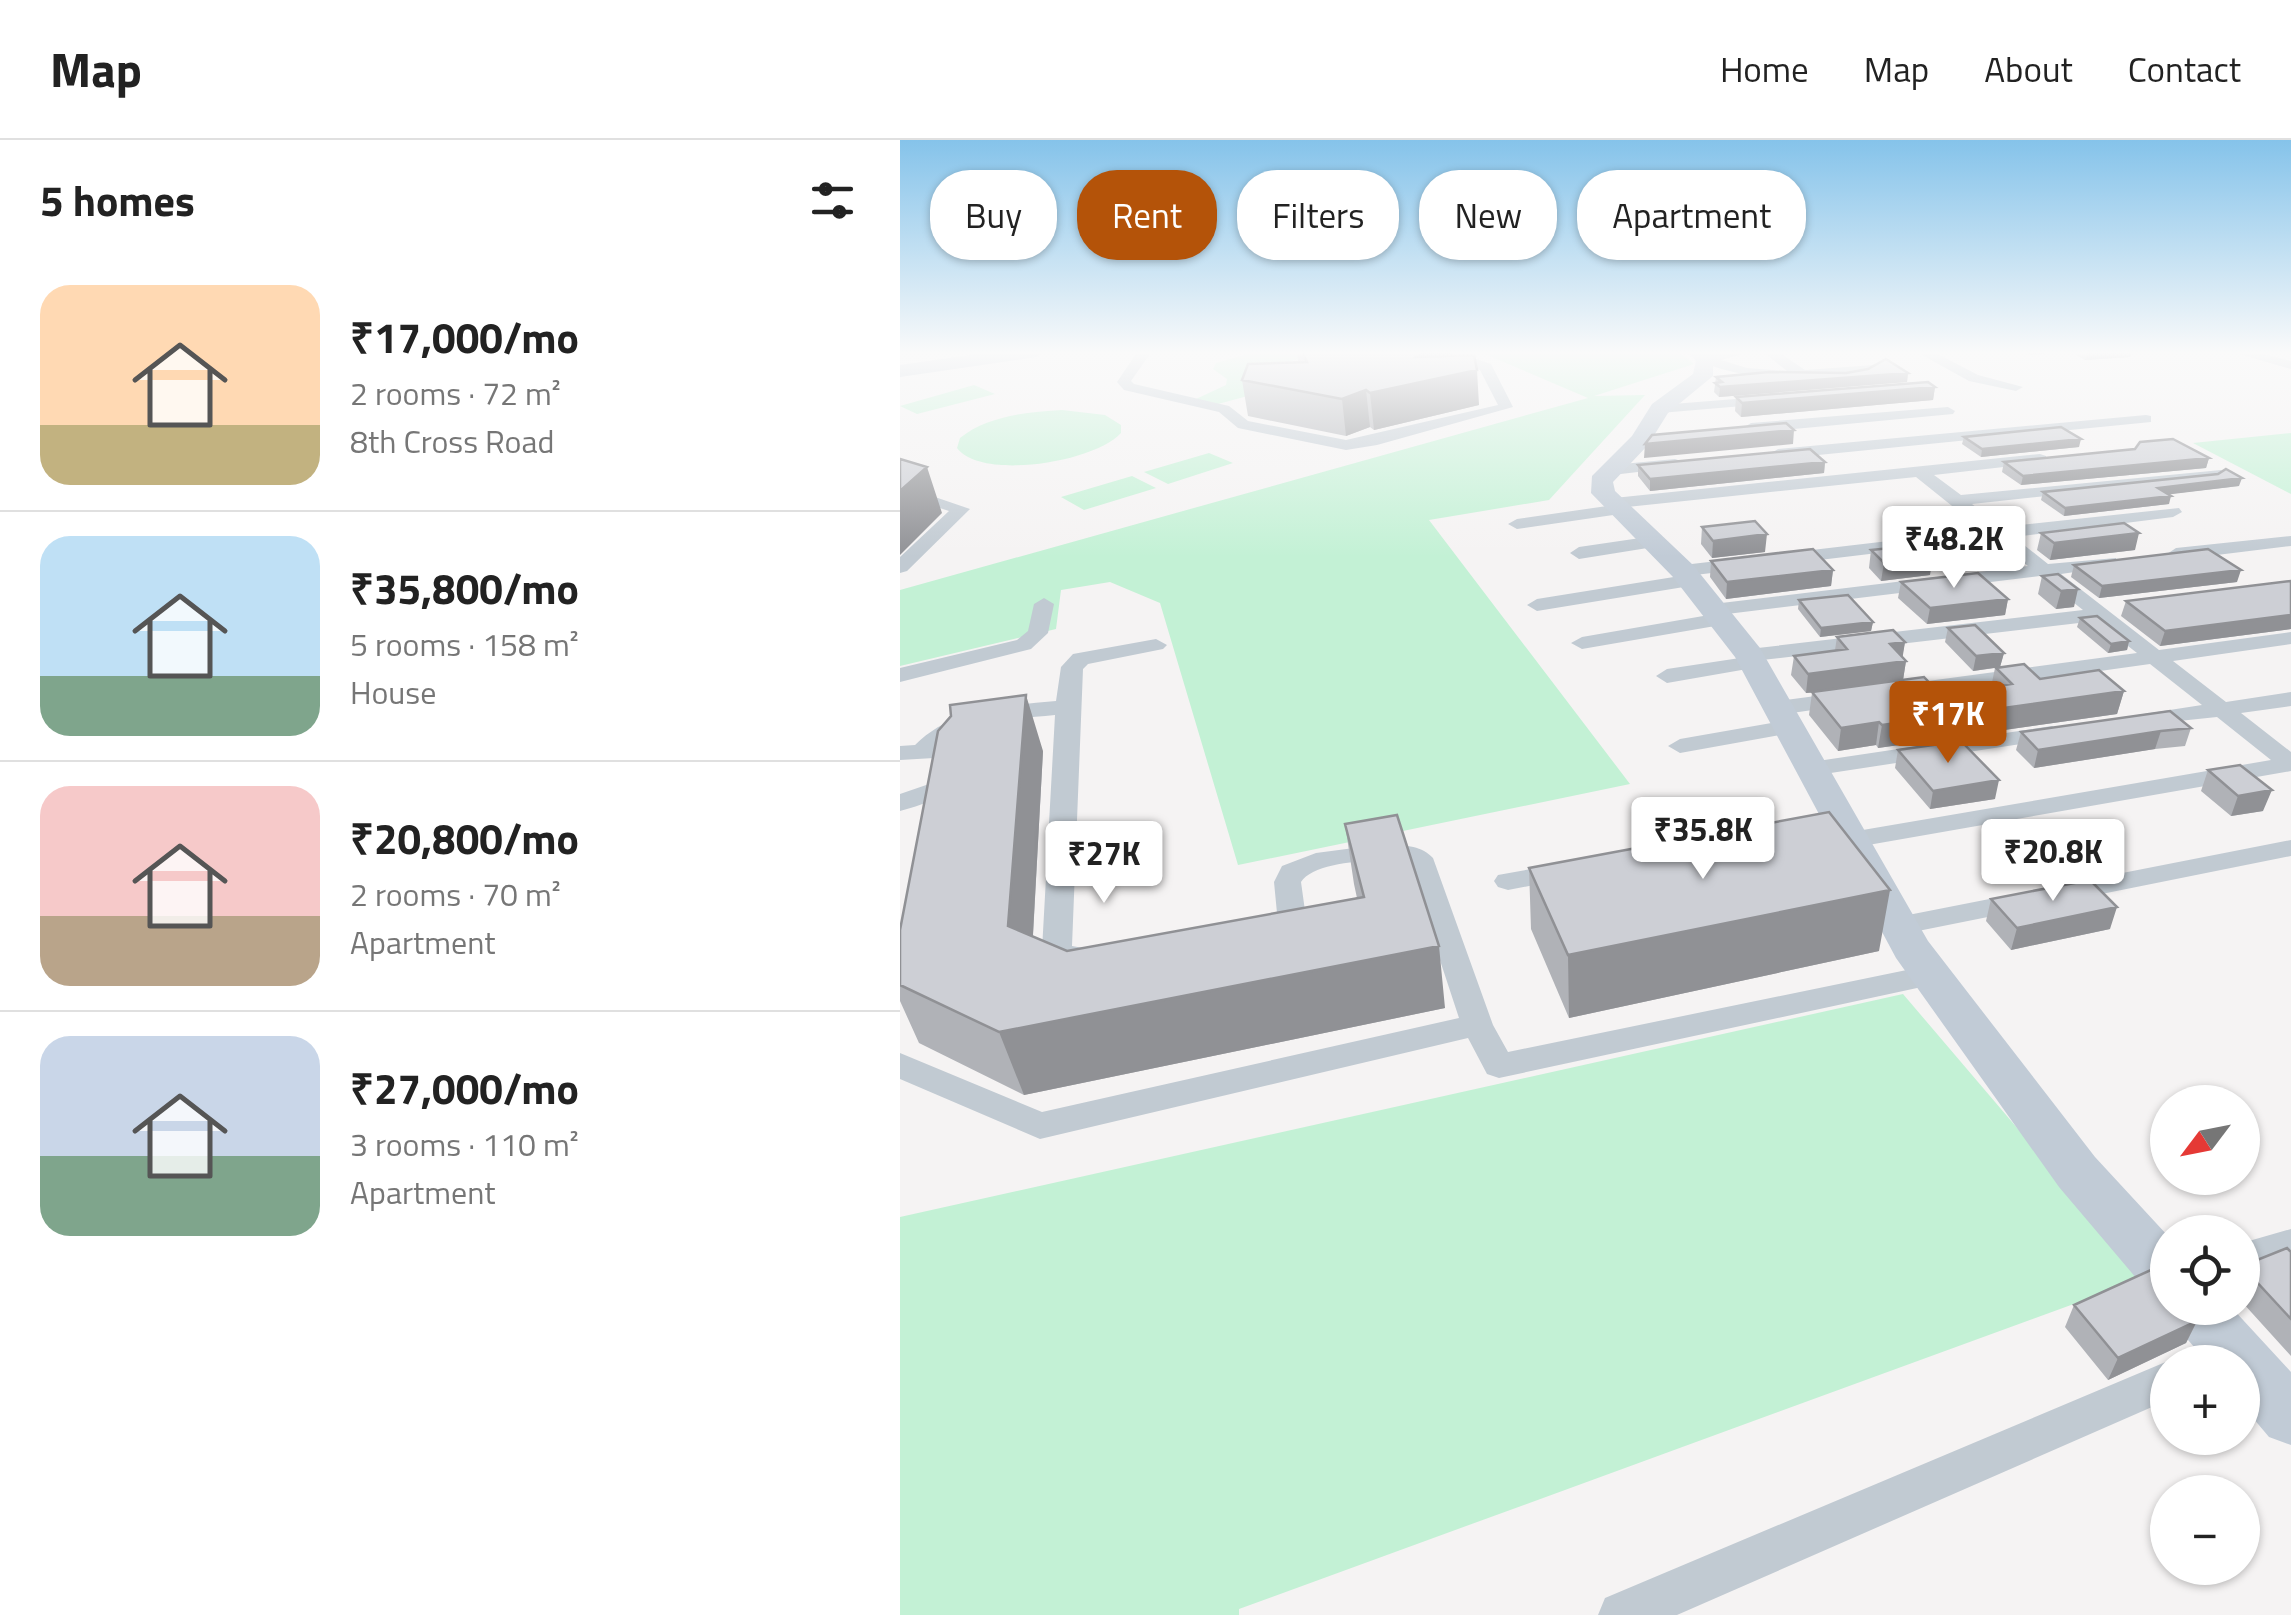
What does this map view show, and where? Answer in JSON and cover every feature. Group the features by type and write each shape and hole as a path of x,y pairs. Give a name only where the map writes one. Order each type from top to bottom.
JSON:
{"street":[{"path":"1237,420 1243,425 1346,445 1459,420"},
{"path":"1616,494 1662,420"},
{"path":"1653,429 1695,420"},
{"path":"1735,430 1849,420"},
{"path":"1765,455 2137,420"},
{"path":"1616,494 2051,458"},
{"path":"1517,524 1616,494 1689,462"},
{"path":"1919,471 2291,764"},
{"path":"1957,501 2214,473"},
{"path":"900,490 961,510 900,567"},
{"path":"1616,494 1654,542 1687,575 1751,658 1812,769 1839,831 1931,975 2077,1172 2150,1255"},
{"path":"1537,605 1687,575 2174,512"},
{"path":"2158,556 2291,541"},
{"path":"1580,553 1654,542"},
{"path":"1582,643 1717,614 2120,561"},
{"path":"900,675 1024,646 1038,634 1044,604"},
{"path":"1667,676 1751,658 2134,604"},
{"path":"1680,746 1783,718 2291,638"},
{"path":"1119,952 1082,959 1067,957 1058,950 1067,707 1072,667 1081,659 1156,646"},
{"path":"2116,724 2291,699"},
{"path":"912,752 954,724 1067,707"},
{"path":"1812,769 2078,730"},
{"path":"912,752 949,756 956,762 956,770 941,788 913,799 920,832"},
{"path":"1839,831 2291,764"},
{"path":"1898,926 2291,848"},
{"path":"1230,931 1292,918 1287,883 1290,874 1302,866 1396,850 1415,853 1420,858 1477,1025 1498,1066 1931,975"},
{"path":"1508,881 1586,868"},
{"path":"900,1065 1040,1126 1477,1025"},
{"path":"2260,1254 2291,1245"},
{"path":"1622,1615 2150,1388"},
{"path":"2260,1390 2291,1416"}],"green space":[{"path":"995,420 1113,420 1121,425 1121,433 1088,452 1039,464 990,464 970,458 957,448 960,438"},
{"path":"1510,420 1622,420 1549,500 1429,520 1630,784 1238,865 1160,603 1110,582 1061,590 1056,629 900,666 900,590"},
{"path":"2291,433 2291,494 2193,443"},
{"path":"1209,453 1233,463 1168,484 1144,472"},
{"path":"1132,476 1156,488 1084,510 1061,497"},
{"path":"1903,994 2145,1278 1239,1609 1239,1615 900,1615 900,1217"}],"building":[{"path":"1786,423 1794,430 1645,444 1652,435"},
{"path":"2061,427 2081,439 1982,449 1964,437"},
{"path":"2173,439 2209,458 2023,476 2004,462 2135,449 2140,442"},
{"path":"1810,449 1825,462 1650,479 1638,465"},
{"path":"900,459 927,467 900,491"},
{"path":"2226,469 2242,478 2158,488 2171,496 2065,508 2043,492 2218,474"},
{"path":"1755,521 1767,534 1713,541 1702,527"},
{"path":"2124,523 2139,533 2054,543 2041,533"},
{"path":"1920,545 1933,557 1884,563 1871,550"},
{"path":"1813,549 1833,570 1727,582 1711,561"},
{"path":"2208,549 2241,570 2102,586 2074,565"},
{"path":"1978,573 2008,599 1930,608 1901,582"},
{"path":"2058,574 2078,589 2061,591 2042,576"},
{"path":"2291,581 2291,615 2165,631 2126,601"},
{"path":"1848,595 1873,622 1821,628 1799,600"},
{"path":"2097,616 2129,641 2111,644 2080,618"},
{"path":"1975,625 2004,653 1976,656 1948,628"},
{"path":"1893,630 1905,642 1890,644 1906,661 1808,674 1794,656 1847,649 1837,637"},
{"path":"2024,664 2040,679 2099,670 2124,691 1841,728 1812,692 1924,677 1941,695 2012,684 1996,668"},
{"path":"1026,695 1008,926 1067,951 1364,897 1345,824 1397,815 1439,946 999,1032 900,985 900,930 938,731 951,716 950,705"},
{"path":"2170,711 2191,728 2038,750 2021,732"},
{"path":"1961,741 1999,780 1933,791 1898,750"},
{"path":"2240,765 2272,790 2238,796 2208,770"},
{"path":"1829,812 1890,890 1568,955 1529,868"},
{"path":"2090,880 2117,907 2017,928 1991,899"},
{"path":"2287,1248 2291,1252 2291,1319 2260,1285 2260,1259"},
{"path":"2150,1270 2150,1325 2188,1325 2118,1358 2074,1305"}]}
